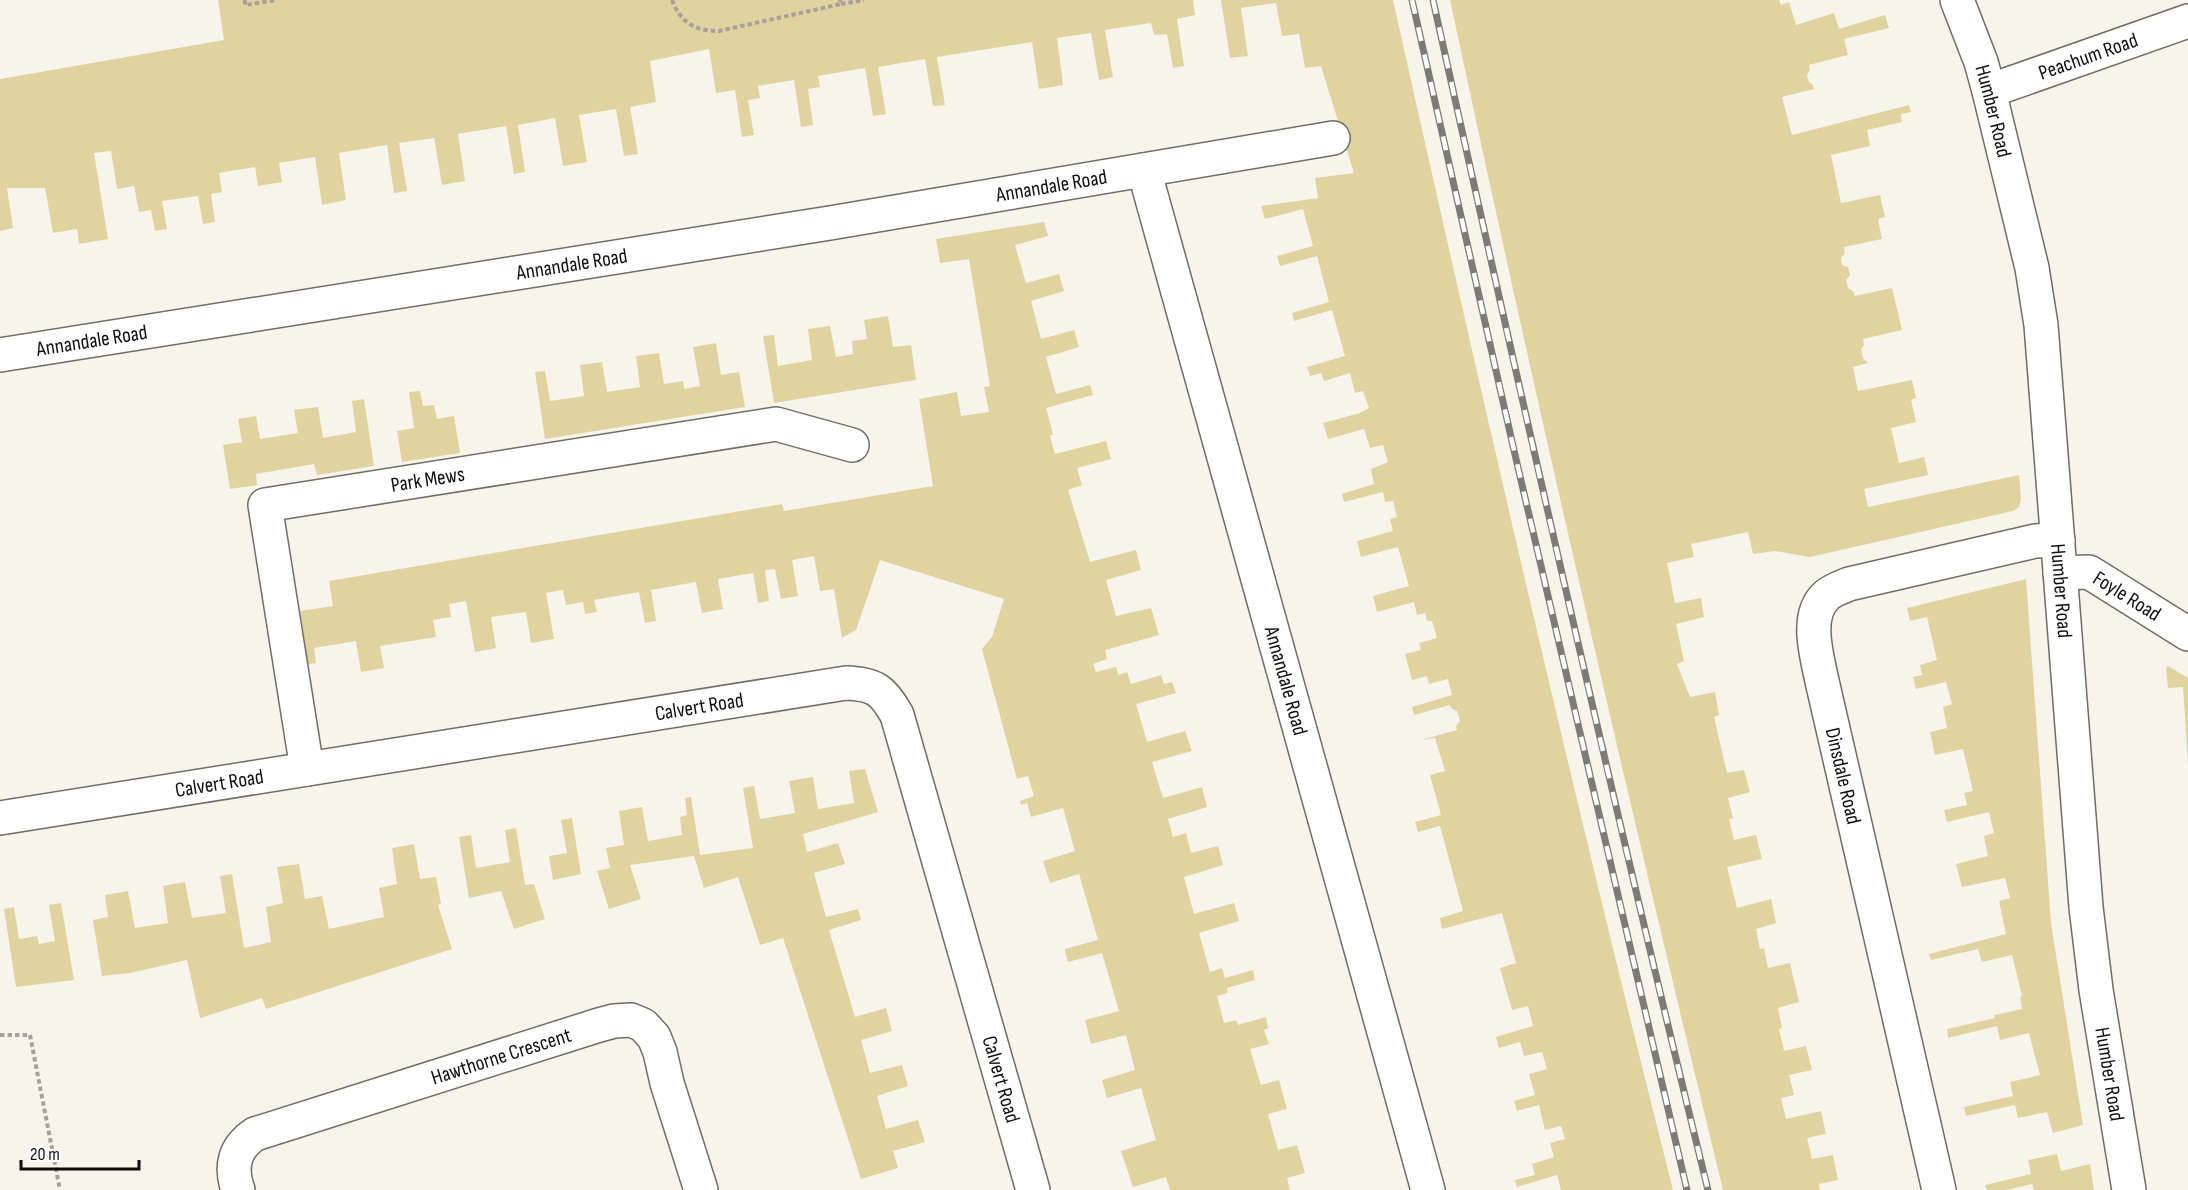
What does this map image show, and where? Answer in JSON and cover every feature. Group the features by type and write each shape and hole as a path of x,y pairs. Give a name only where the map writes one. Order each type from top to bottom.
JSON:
{"street":[{"name":"Humber Road","path":"1957,0 1981,62 1989,91 2032,268 2041,325 2085,907 2096,990 2129,1190"},
{"name":"Peachum Road","path":"1989,91 2188,21"},
{"name":"Annandale Road","path":"0,355 807,226 1333,138"},
{"name":"Annandale Road","path":"1144,170 1428,1190"},
{"name":"Park Mews","path":"307,769 265,505 776,424 852,445"},
{"name":"Dinsdale Road","path":"1939,1190 1821,681 1815,643 1815,614 1827,595 1849,584 2035,541 2058,540"},
{"name":"Foyle Road","path":"2060,573 2089,572 2188,634"},
{"name":"Calvert Road","path":"0,818 846,683 864,683 876,688 887,698 897,715 1033,1190"},
{"name":"Hawthorne Crescent","path":"238,1190 234,1177 235,1158 246,1140 255,1134 599,1025 631,1020 643,1025 654,1037 701,1190"}],"path":[{"path":"245,0 245,5 277,0"},
{"path":"672,0 687,24 710,31 720,31 841,2 864,0"},
{"path":"0,1035 30,1035 60,1190"}],"shaded area":[{"path":"218,0 1193,0 1195,15 1177,19 1184,66 1173,68 1167,34 1154,35 1151,23 1105,30 1113,77 1099,80 1091,33 1057,38 1063,85 1039,89 1032,42 937,57 945,105 933,106 925,59 878,67 886,114 873,116 865,68 818,76 820,87 808,89 813,125 801,127 794,80 758,86 760,98 748,100 754,135 742,137 735,90 716,93 709,49 650,61 656,102 630,107 638,154 624,156 616,109 579,115 587,162 563,166 555,118 518,125 525,172 514,174 506,126 458,134 465,181 442,185 434,138 399,143 407,191 394,193 387,145 339,153 346,200 322,205 315,157 279,163 282,182 258,186 255,167 219,173 222,192 211,194 215,222 203,224 198,196 162,201 167,229 155,231 151,210 139,212 134,186 117,189 111,151 94,153 108,239 79,244 77,229 53,233 45,188 7,188 13,228 0,231 0,79 224,40"},
{"path":"1221,0 1393,0 1529,596 1673,1190 1561,1190 1557,1175 1517,1187 1515,1180 1535,1175 1532,1164 1554,1157 1550,1143 1565,1139 1561,1126 1545,1130 1539,1105 1517,1111 1514,1101 1535,1095 1529,1074 1547,1069 1542,1052 1524,1056 1520,1042 1499,1048 1496,1037 1533,1026 1528,1006 1512,1010 1500,968 1516,963 1502,913 1442,929 1440,918 1463,911 1440,826 1418,832 1415,822 1441,815 1430,775 1445,771 1435,738 1421,740 1457,730 1456,726 1460,721 1457,711 1450,705 1414,715 1412,707 1452,695 1448,679 1429,684 1427,676 1412,680 1405,654 1421,650 1419,643 1437,638 1432,621 1427,621 1425,613 1417,615 1414,602 1377,612 1373,596 1409,586 1398,547 1361,557 1357,541 1393,531 1390,519 1397,517 1393,501 1385,502 1383,492 1344,502 1342,494 1374,484 1371,469 1388,462 1383,445 1370,448 1364,429 1328,439 1323,423 1360,413 1369,408 1363,391 1355,393 1350,373 1324,381 1321,373 1310,376 1307,367 1345,356 1332,310 1294,321 1292,313 1329,302 1317,256 1280,266 1277,256 1313,246 1303,209 1265,219 1261,206 1318,198 1315,178 1354,173 1321,66 1305,68 1299,34 1282,36 1276,3 1241,8 1248,56 1230,58"},
{"path":"1450,0 1779,0 1781,5 1789,2 1796,25 1834,13 1839,29 1885,15 1889,28 1844,39 1848,55 1809,65 1810,70 1807,75 1814,89 1782,97 1792,135 1909,105 1911,112 1901,114 1902,122 1867,130 1870,146 1831,155 1841,203 1880,195 1885,217 1878,219 1882,239 1844,247 1845,253 1841,258 1842,265 1848,267 1850,275 1846,280 1848,288 1855,296 1892,288 1902,330 1863,339 1864,345 1861,349 1863,358 1868,363 1853,367 1858,391 1912,380 1916,398 1911,400 1916,422 1891,428 1899,463 1924,457 1928,475 1864,489 1868,507 2019,475 2021,499 2019,507 2013,511 1810,557 1775,551 1753,554 1748,532 1691,544 1694,557 1667,563 1675,603 1701,598 1704,617 1676,624 1684,661 1677,664 1690,697 1715,692 1719,715 1714,717 1727,773 1744,770 1750,792 1728,798 1733,818 1729,819 1734,840 1756,835 1762,859 1727,867 1737,908 1771,899 1776,923 1756,929 1760,949 1764,948 1768,968 1790,963 1799,1002 1778,1008 1782,1028 1779,1029 1784,1051 1806,1046 1812,1070 1789,1075 1794,1095 1781,1098 1786,1119 1821,1111 1826,1134 1807,1138 1812,1159 1833,1155 1838,1180 1819,1184 1820,1190 1723,1190 1582,596"},
{"path":"1044,222 1048,236 1015,245 1026,283 1059,274 1064,291 1031,301 1041,339 1074,330 1079,347 1046,357 1056,394 1090,385 1093,395 1046,408 1053,434 1050,436 1055,454 1106,441 1111,459 1077,468 1082,485 1068,490 1090,562 1136,550 1141,570 1106,580 1116,616 1151,608 1159,635 1105,650 1107,659 1093,664 1096,672 1116,667 1118,675 1127,672 1131,684 1161,675 1164,684 1172,682 1176,693 1136,704 1147,742 1185,731 1192,751 1152,762 1163,798 1202,787 1207,807 1168,819 1173,837 1186,833 1191,853 1218,846 1223,865 1184,877 1194,914 1234,903 1239,921 1199,933 1210,972 1222,968 1225,978 1253,970 1255,980 1227,988 1228,993 1217,996 1224,1023 1236,1020 1238,1025 1266,1017 1268,1028 1264,1030 1269,1044 1250,1049 1261,1085 1279,1080 1287,1109 1268,1114 1278,1150 1297,1145 1305,1173 1287,1178 1290,1190 1170,1190 1166,1177 1133,1187 1121,1151 1156,1140 1141,1088 1107,1098 1102,1080 1135,1070 1126,1035 1091,1044 1085,1020 1119,1011 1102,953 1068,962 1065,949 1098,940 1079,874 1050,883 1043,861 1075,851 1063,808 1031,817 1027,803 1021,805 1020,801 1034,796 1028,776 1017,779 982,649 992,637 1004,599 880,560 856,630 842,638 834,589 820,591 814,556 792,560 798,596 781,599 775,569 765,570 769,601 758,603 753,573 718,579 723,609 702,613 696,582 651,590 656,621 645,623 639,592 594,600 597,612 585,614 583,602 566,605 563,590 546,593 554,639 531,643 526,612 491,617 496,648 475,652 466,601 449,604 451,617 433,620 436,637 380,646 384,668 361,672 356,641 314,648 316,663 308,664 300,611 333,606 329,581 782,504 784,511 933,486 919,399 957,392 961,416 989,412 984,387 990,386 969,259 940,263 936,239"},
{"path":"888,316 893,347 911,345 916,380 774,403 763,336 774,335 778,366 812,360 808,329 830,326 836,357 853,354 852,341 867,339 864,320"},
{"path":"716,343 721,375 739,372 745,407 545,439 535,372 545,371 550,401 584,396 580,365 602,362 607,392 640,387 636,356 659,353 664,384 683,381 684,389 700,386 693,347"},
{"path":"420,391 423,406 434,405 437,419 454,416 460,453 402,462 397,431 414,428 409,392"},
{"path":"364,399 374,466 317,475 314,464 256,474 257,485 230,489 223,445 242,442 238,419 256,416 260,439 298,433 294,410 318,407 323,438 356,432 352,401"},
{"path":"2026,579 2051,923 2083,1125 2053,1133 2047,1112 2018,1118 2015,1105 1966,1116 1964,1107 2013,1096 2010,1082 2040,1075 2029,1033 2000,1040 1997,1026 1948,1038 1947,1029 2022,1009 2020,997 2022,996 2012,955 1982,962 1978,949 1931,960 1929,954 2006,934 1999,901 2010,898 2005,878 1962,887 1956,864 1988,856 1984,836 1994,833 1989,812 1947,822 1944,810 1967,805 1964,793 1973,791 1963,749 1935,755 1930,732 1947,728 1943,707 1952,704 1946,682 1916,689 1913,677 1922,675 1920,665 1937,660 1927,617 1910,621 1907,608"},
{"path":"2168,666 2188,678 2188,765 2183,687 2168,688 2166,668"},
{"path":"865,769 878,812 803,834 807,852 838,843 845,864 814,873 826,917 858,909 861,920 829,930 855,1017 886,1008 892,1031 861,1040 870,1073 902,1065 908,1086 877,1096 886,1129 918,1120 925,1142 893,1151 898,1168 861,1179 783,938 760,945 738,877 704,888 694,856 630,865 641,899 609,909 597,871 610,868 606,848 624,845 619,811 642,807 648,841 682,835 680,817 687,815 685,798 691,797 700,855 753,848 743,788 754,786 760,819 795,813 789,781 813,777 818,809 854,803 849,771"},
{"path":"572,818 581,874 553,880 549,856 567,853 561,820"},
{"path":"516,828 525,885 534,884 545,919 514,929 501,891 469,898 459,837 471,835 476,868 510,862 505,830"},
{"path":"414,844 420,879 436,877 441,904 438,905 452,949 266,1009 262,998 200,1018 187,960 130,973 102,976 93,920 108,917 105,895 128,891 135,928 168,923 163,886 185,882 192,918 226,913 220,876 232,874 244,948 271,942 266,907 283,903 277,867 299,864 305,899 322,896 329,929 384,917 379,888 397,884 392,848"},
{"path":"61,903 74,980 16,987 4,909 14,907 19,939 37,936 39,944 55,941 49,905"},
{"path":"2057,1154 2061,1171 2090,1164 2094,1190 2034,1190 2032,1184 2006,1190 1987,1190 1985,1185 2031,1174 2028,1160"}],"railway":[{"path":"1412,0 1516,459 1687,1190"},
{"path":"1433,0 1567,596 1708,1190"}]}
